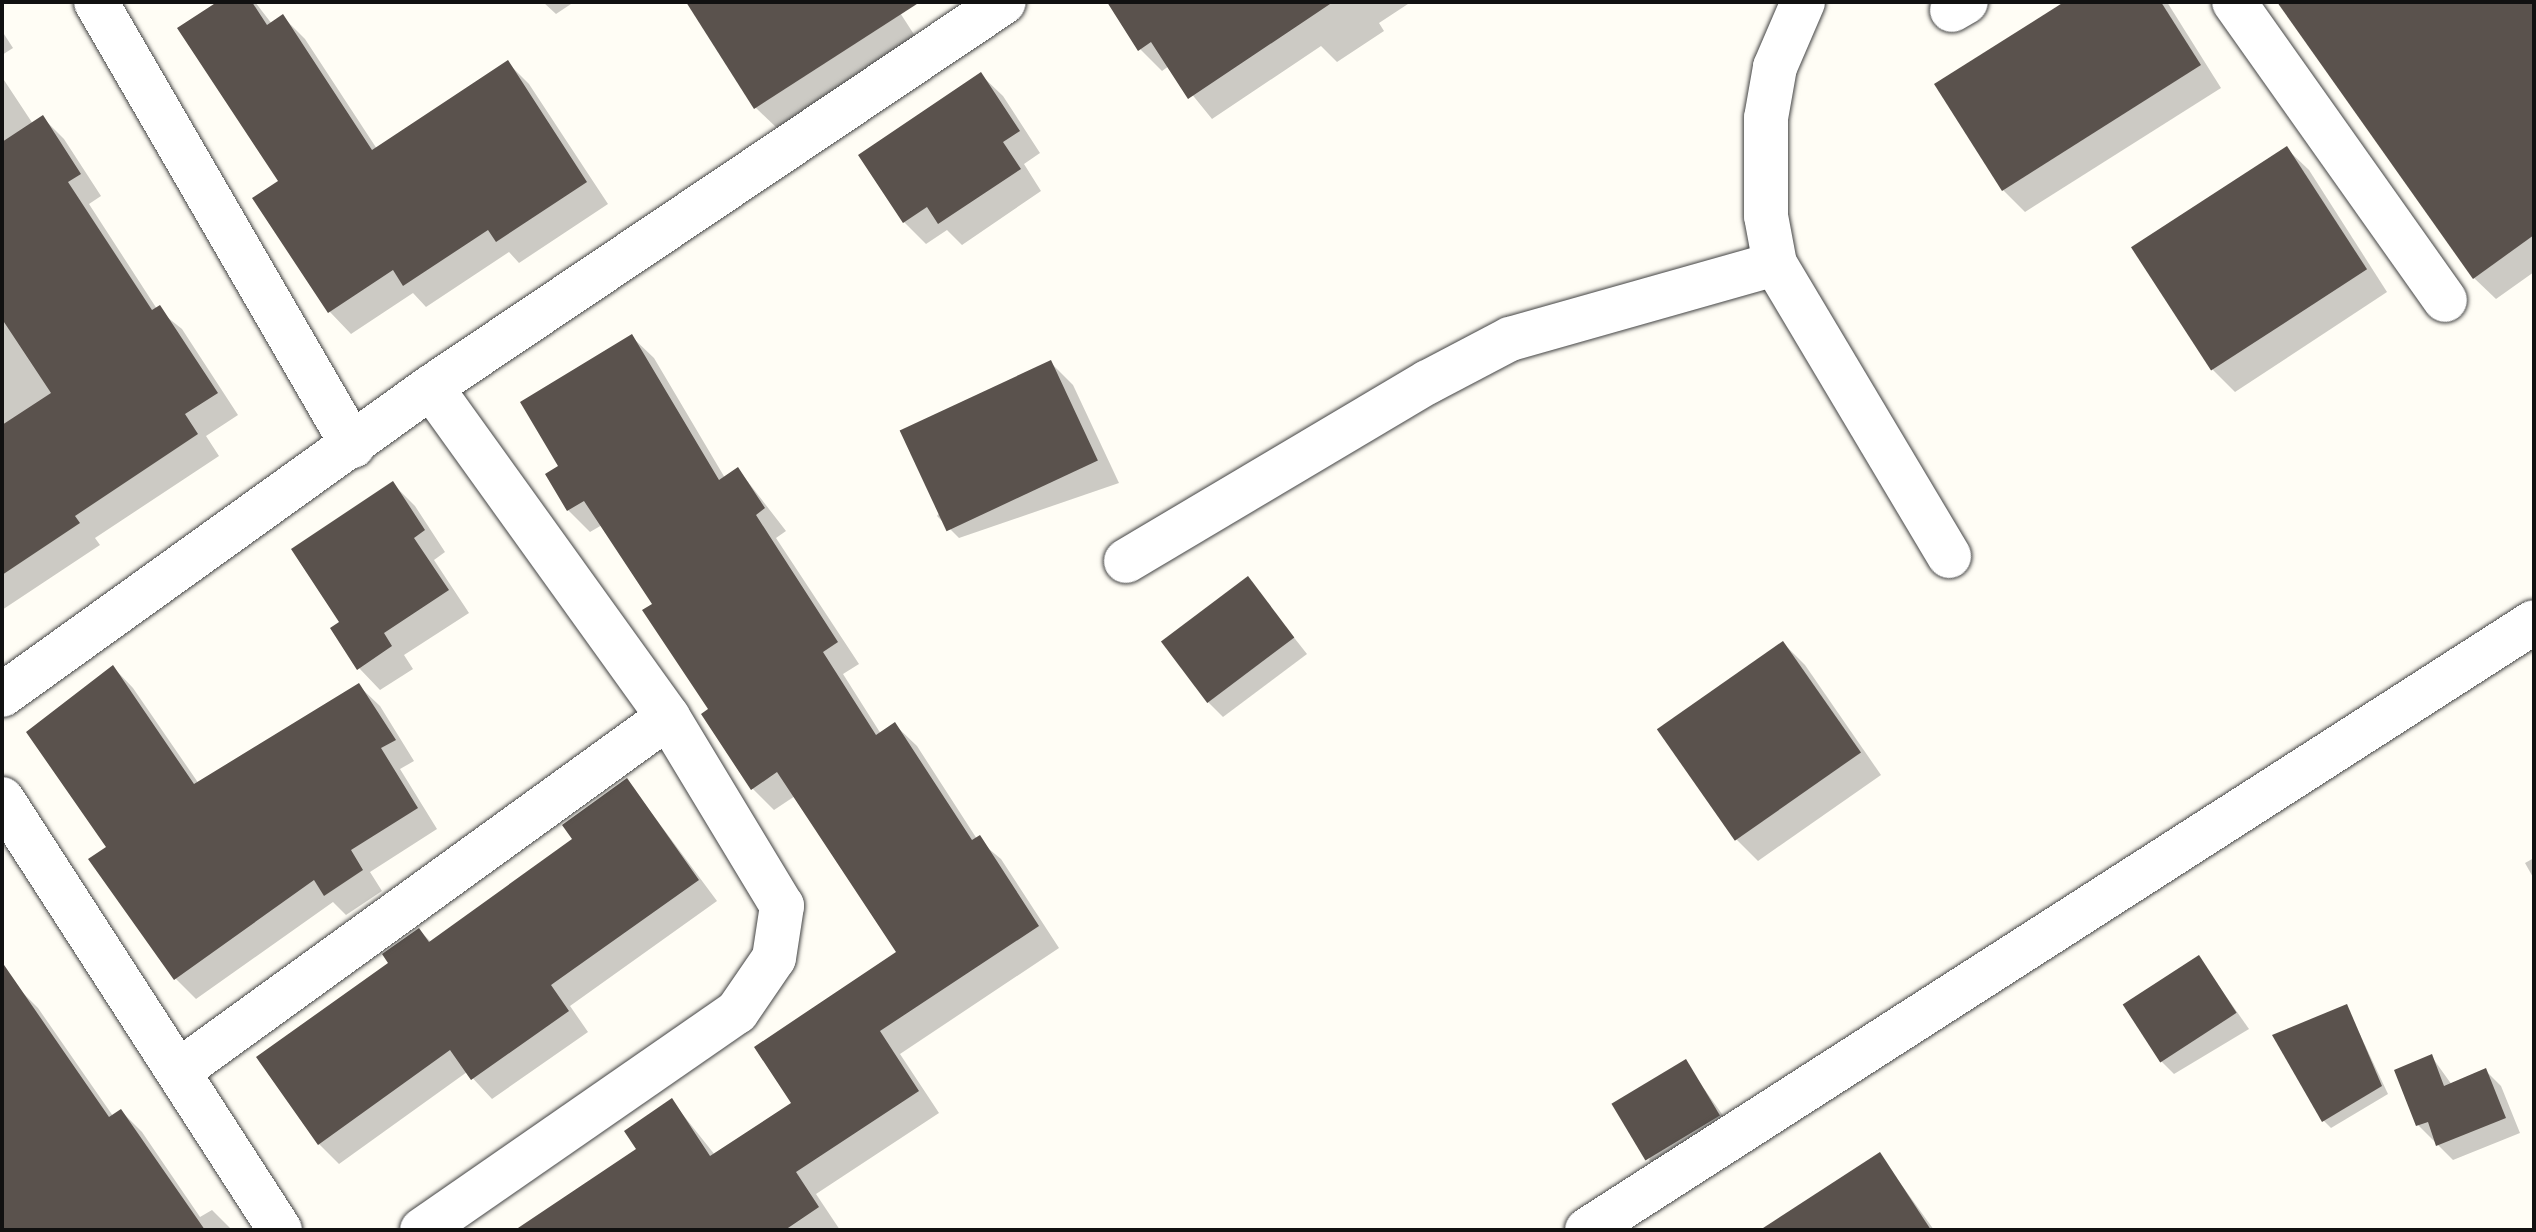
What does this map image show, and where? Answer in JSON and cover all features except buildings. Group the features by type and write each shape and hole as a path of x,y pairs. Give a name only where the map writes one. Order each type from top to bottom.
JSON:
{"street":[{"path":"96,2 353,446"},
{"path":"2,695 353,446 431,387 690,218 762,163 1004,2"},
{"path":"1803,2 1775,67 1766,118 1766,204 1775,264 1949,556"},
{"path":"2234,2 2445,300"},
{"path":"1126,561 1428,382 1510,339 1775,264"},
{"path":"422,1230 737,1012 774,958 782,906 668,717 431,387"},
{"path":"1587,1230 2534,622"},
{"path":"180,1070 668,717"},
{"path":"2,799 180,1070 280,1230"}]}
